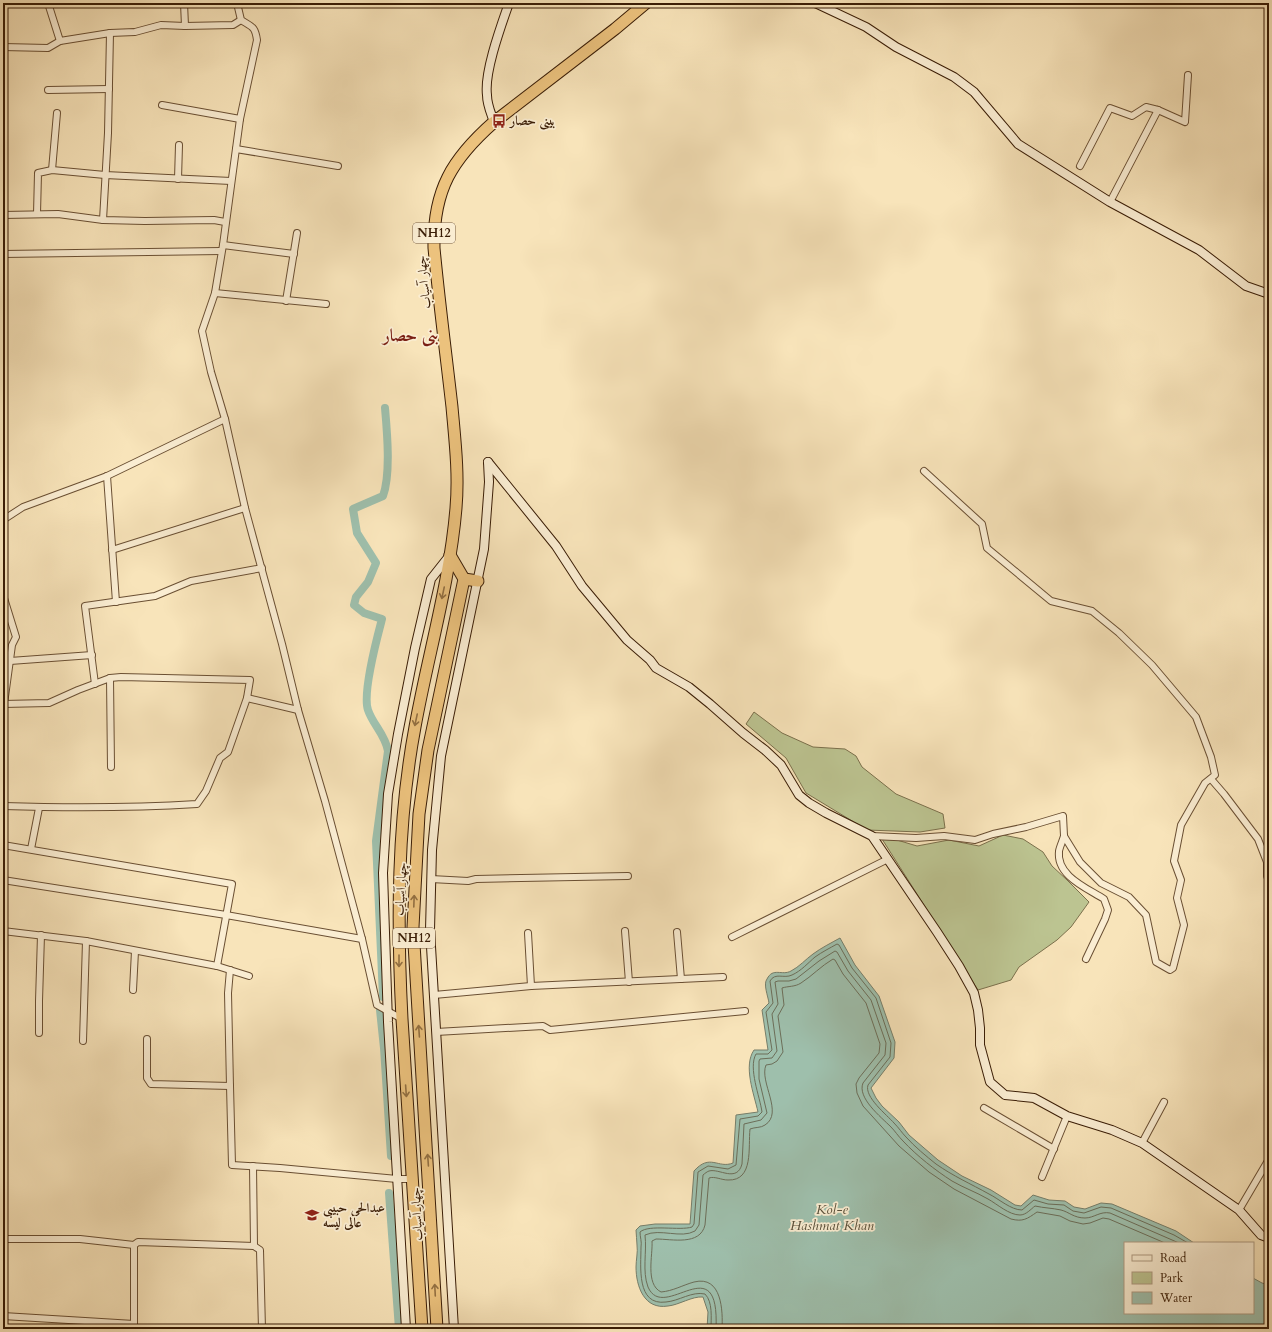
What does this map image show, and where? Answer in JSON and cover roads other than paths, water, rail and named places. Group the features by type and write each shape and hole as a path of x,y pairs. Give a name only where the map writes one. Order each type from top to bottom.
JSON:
{"highway":[{"name":"چهار آسیاب","path":"422,1329 399,969 399,879 403,817 415,729 450,555 457,507 457,459 436,274 434,227 437,206 450,171 477,137 646,3"},
{"path":"450,555 464,579 478,581"},
{"name":"چهار آسیاب","path":"437,1329 413,927 419,814 428,750 464,579"}],"street":[{"path":"48,3 60,41"},
{"path":"184,3 185,26"},
{"path":"237,3 241,20"},
{"path":"494,122 486,94 488,73 509,3"},
{"path":"815,3 866,27 896,47 954,77 974,92 1018,144 1110,202 1199,250 1246,286 1269,294"},
{"path":"3,47 48,48 60,41 110,33 135,32 161,25 233,25 241,20"},
{"path":"241,20 252,25 256,31 257,40 240,119 215,293 202,331 225,419 245,508 282,644 298,710 325,801 362,939 377,1005 402,1019"},
{"path":"103,220 108,133 110,33"},
{"path":"1080,166 1110,108 1132,116 1146,107 1158,110 1185,122 1188,75"},
{"path":"48,90 109,90"},
{"path":"162,105 240,119"},
{"path":"1110,202 1158,110"},
{"path":"52,170 57,113"},
{"path":"178,179 179,145"},
{"path":"236,149 338,166"},
{"path":"37,214 38,172 52,170 105,175 231,182"},
{"path":"3,215 58,214 103,220 214,220 225,222"},
{"path":"286,301 297,232"},
{"path":"3,254 222,248 294,254"},
{"path":"215,293 326,304"},
{"path":"3,520 23,507 107,476 225,419"},
{"path":"454,1329 430,930 432,850 441,756 478,581 484,542 489,482 488,462 556,546 582,586 627,640 650,660 656,668 694,691 765,750 781,765 799,795 809,803 872,836 916,838 944,836 975,840 993,834 1026,828 1063,816 1064,836 1059,850 1059,862 1064,871 1083,886 1104,899 1108,910 1086,960"},
{"path":"924,471 982,524 987,548 1051,601 1092,611 1152,665 1196,717 1212,757 1215,775 1205,783 1181,825 1174,861 1181,880 1177,898 1184,924 1173,968 1170,970 1156,962 1146,915 1129,897 1101,883 1080,862 1064,836"},
{"path":"107,476 116,602"},
{"path":"112,550 245,508"},
{"path":"406,1329 388,1011 383,873 388,794 413,656 431,579 450,555"},
{"path":"95,684 85,606 154,596 191,580 262,568"},
{"path":"3,595 16,637 12,645 3,704 49,703 110,678 250,680 247,698 228,752 220,758 206,792 196,804 150,807 39,808 3,806"},
{"path":"10,661 92,655"},
{"path":"110,678 111,767"},
{"path":"247,698 298,710"},
{"path":"1211,779 1258,839 1267,862 1267,876 1269,881"},
{"path":"31,850 39,808"},
{"path":"872,836 959,966 974,993 979,1016 980,1045 990,1082 1005,1095 1034,1098 1067,1116 1112,1130 1142,1143 1239,1210 1261,1235 1269,1238"},
{"path":"3,845 232,884 217,966"},
{"path":"732,937 888,859"},
{"path":"431,879 468,881 476,878 628,876"},
{"path":"3,880 226,915 362,939"},
{"path":"625,931 629,982"},
{"path":"3,932 86,941 217,966 249,976"},
{"path":"677,932 681,979"},
{"path":"528,933 531,986"},
{"path":"39,1033 41,935"},
{"path":"83,1041 86,941"},
{"path":"132,990 135,951"},
{"path":"230,970 228,993 232,1165 412,1179"},
{"path":"434,995 531,986 723,977"},
{"path":"436,1032 543,1026 550,1030 745,1011"},
{"path":"148,1039 147,1078 151,1084 230,1086"},
{"path":"1142,1143 1164,1102"},
{"path":"984,1108 1054,1149"},
{"path":"1042,1177 1067,1116"},
{"path":"1239,1210 1269,1159"},
{"path":"253,1166 254,1246"},
{"path":"3,1239 80,1239 134,1245 138,1242 254,1246 260,1250 262,1329"},
{"path":"3,1316 134,1326 134,1245"}],"water":[{"name":"Kol-e Hashmat Khan","path":"840,938 855,965 879,996 895,1042 894,1058 871,1088 882,1106 899,1122 909,1135 938,1160 962,1176 991,1190 1015,1205 1021,1206 1033,1195 1049,1200 1065,1201 1074,1207 1085,1209 1101,1203 1112,1204 1176,1231 1192,1242 1124,1242 1124,1314 1254,1314 1254,1279 1269,1285 1269,1329 707,1329 708,1312 703,1297 694,1298 668,1306 653,1304 647,1300 640,1289 636,1274 636,1230 640,1226 655,1224 690,1224 694,1171 705,1163 709,1162 723,1164 733,1163 736,1115 758,1112 750,1080 749,1064 754,1050 768,1050 762,1010 769,1003 766,981 772,973 784,973 791,971"}],"waterway":[{"path":"383,997 376,841 388,751 384,740 370,715 367,702 368,679 382,619 364,613 354,605 356,597 368,582 376,563 357,533 353,509 383,496 388,465 385,408"},
{"path":"380,1010 391,1156"},
{"path":"389,1193 399,1329"}],"place":[{"name":"بینی حصار","path":"499,121"},
{"name":"عبدالحی حبیبی عالی لیسه","path":"312,1215"}],"district":[{"name":"بنی حصار","path":"411,335"}]}
